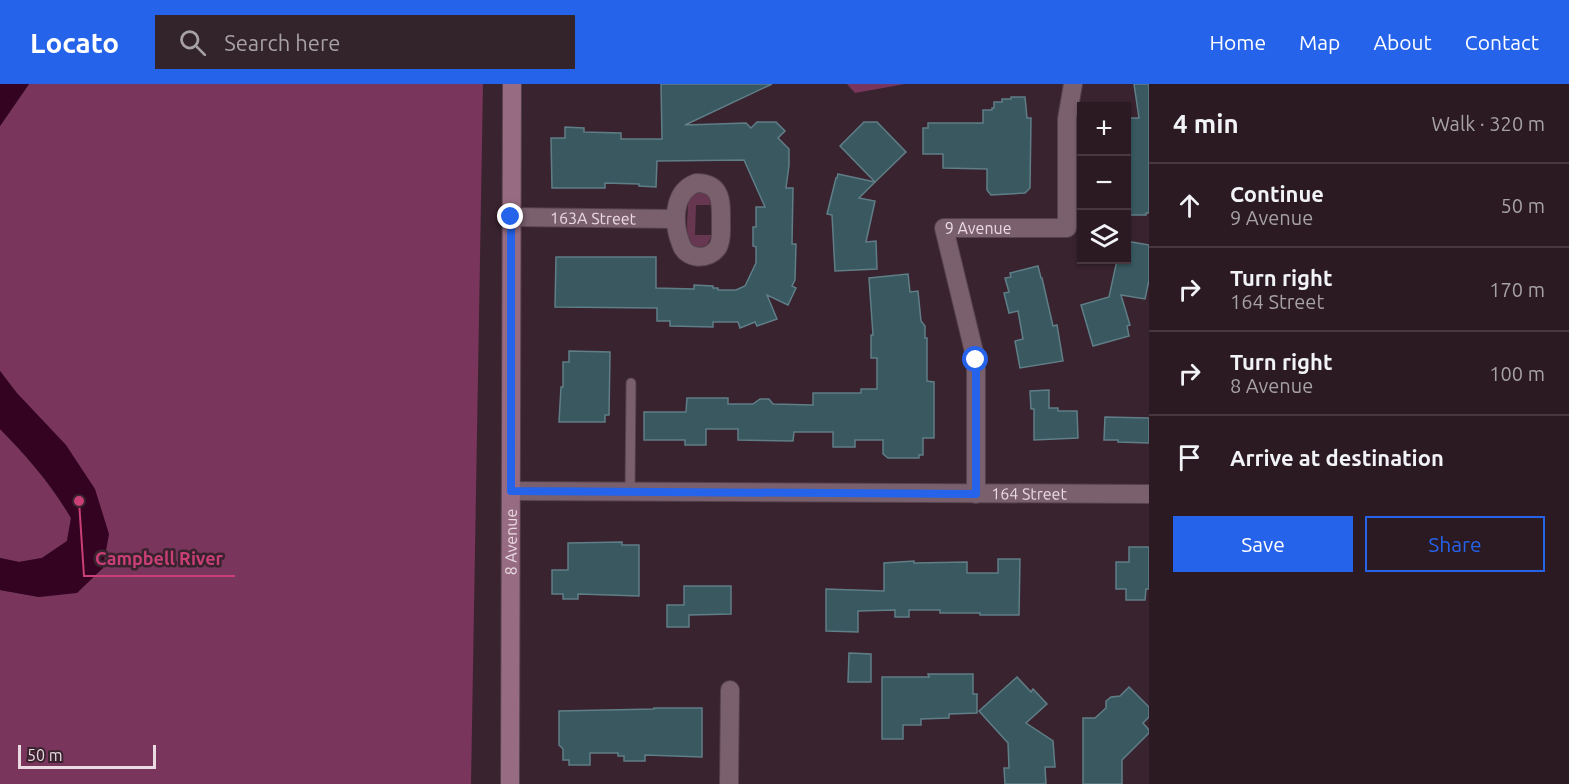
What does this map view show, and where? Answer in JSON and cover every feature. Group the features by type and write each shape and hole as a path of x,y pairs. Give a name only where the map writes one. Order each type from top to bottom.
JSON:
{"main road":[{"name":"8 Avenue","path":"510,784 512,84"}],"street":[{"name":"9 Avenue","path":"976,494 976,360 944,228 1066,228 1067,119 1073,84"},
{"name":"163A Street","path":"511,217 675,219"},
{"name":"164 Street","path":"511,491 1149,494"},
{"path":"729,784 730,690"}],"lane":[{"path":"630,491 631,383"}],"shaded area":[{"path":"0,84 29,84 0,126"},
{"path":"29,84 483,84 471,784 0,784 0,590 39,597 103,568 16,392 0,371 0,126"},
{"path":"847,84 905,84 855,93"},
{"path":"702,192 709,196 712,205 696,205 695,235 712,235 707,245 699,247 693,245 688,234 688,204 694,194"},
{"path":"0,371 16,392 66,445 95,489 109,534 103,568 77,593 39,597 0,590 0,558 19,562 42,558 67,541 71,518 38,471 0,429"},
{"path":"0,429 38,471 71,518 67,541 42,558 19,562 0,558"}],"building":[{"path":"661,84 772,84 685,125 746,123 751,128 757,122 776,122 785,131 778,138 789,149 786,188 793,188 792,244 796,244 795,280 792,286 796,288 788,305 767,295 777,319 757,326 755,322 740,328 738,322 713,322 713,327 670,326 670,321 657,321 657,308 555,307 556,257 656,257 656,288 694,289 694,285 713,286 718,290 736,290 745,286 756,263 753,227 756,227 756,207 765,207 744,160 657,161 656,187 605,183 605,188 552,188 551,138 565,138 565,127 584,128 584,132 621,133 621,139 662,139"},
{"path":"1134,84 1149,84 1149,213 1131,215 1131,118 1139,118"},
{"path":"1011,97 1025,97 1027,118 1031,118 1030,188 1025,193 991,195 987,190 987,169 943,168 943,154 923,154 923,128 928,128 928,123 983,123 983,110 992,110 994,102 1002,102 1002,99 1011,99"},
{"path":"864,122 877,122 906,152 875,182 840,146"},
{"path":"838,174 875,182 859,198 875,201 866,242 876,241 877,269 835,271 832,215 827,214"},
{"path":"1131,242 1149,245 1149,280 1145,299 1121,295 1130,325 1127,326 1129,336 1093,346 1081,305 1109,297 1116,264 1131,264"},
{"path":"1038,266 1053,326 1057,325 1063,361 1020,368 1015,341 1023,339 1018,311 1009,313 1004,293 1009,292 1005,278 1011,277 1010,273"},
{"path":"908,274 910,292 918,291 921,321 925,326 927,381 934,382 934,438 923,438 923,455 919,455 919,458 888,458 883,454 883,440 855,440 855,447 833,447 833,432 794,432 793,441 738,440 738,429 706,429 706,445 685,445 685,440 644,440 644,412 686,412 687,398 728,398 728,404 753,404 760,399 769,399 773,404 813,405 813,393 861,393 861,389 877,389 877,358 871,358 871,335 873,335 869,278"},
{"path":"569,351 610,352 609,415 605,415 605,422 559,422 563,362 569,362"},
{"path":"1049,390 1049,408 1058,408 1058,411 1077,411 1078,438 1034,440 1034,409 1031,409 1030,391"},
{"path":"1105,417 1149,418 1149,443 1104,440"},
{"path":"622,542 622,545 639,545 639,596 578,594 578,599 563,599 563,594 552,594 552,570 568,570 568,543"},
{"path":"1129,547 1149,547 1149,589 1146,589 1145,600 1126,600 1126,589 1116,589 1116,562 1129,562"},
{"path":"998,559 1020,559 1019,615 909,610 909,617 895,617 895,610 858,611 858,632 826,631 826,589 884,591 884,563 967,562 967,573 998,573"},
{"path":"684,586 731,586 731,614 689,615 689,627 667,627 667,605 684,605"},
{"path":"849,653 871,654 871,682 848,682"},
{"path":"928,674 973,674 973,694 977,694 977,713 949,714 949,718 921,719 921,725 903,725 903,739 882,739 882,677 929,677"},
{"path":"1017,677 1047,704 1026,723 1053,741 1055,767 1045,767 1046,784 1005,784 1004,768 1009,768 1008,743 979,711"},
{"path":"1129,687 1149,707 1149,717 1143,723 1149,733 1122,760 1122,784 1083,784 1083,718 1095,718 1106,708 1106,701 1111,697 1120,696"},
{"path":"702,708 702,757 645,755 645,761 624,761 624,756 618,756 618,753 590,753 590,765 569,765 569,760 563,760 563,749 559,745 559,711"}],"place":[{"name":"Campbell River","path":"79,501"}],"route":[{"path":"511,217 511,491 976,494 976,360"}]}
